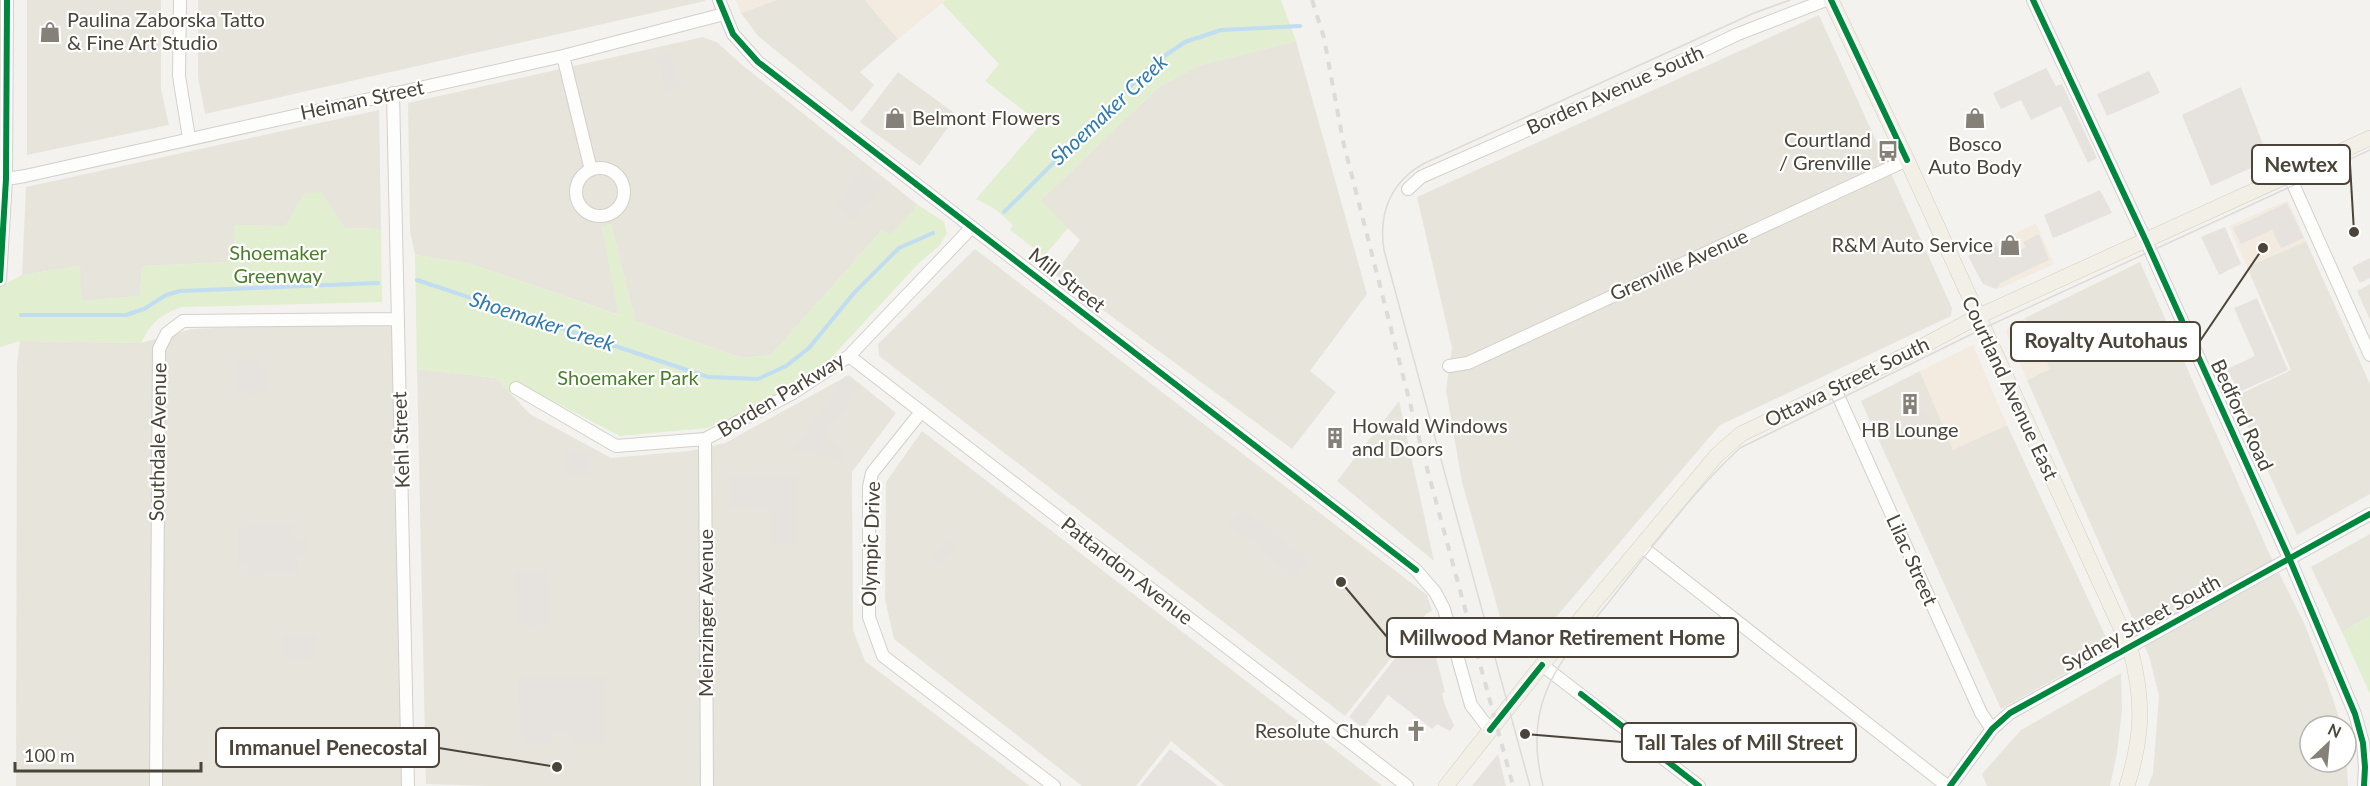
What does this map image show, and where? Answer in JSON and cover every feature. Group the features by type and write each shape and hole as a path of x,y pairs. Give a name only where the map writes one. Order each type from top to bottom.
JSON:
{"main road":[{"name":"Courtland Avenue East","path":"1831,0 1907,160 2130,648 2141,695 2142,720 2139,747 2127,786"},
{"name":"Ottawa Street South","path":"1446,786 1641,546 1730,442 1741,434 1906,355 1977,317 2370,138"}],"street":[{"path":"0,280 7,0"},
{"path":"180,0 179,76 189,138"},
{"name":"Mill Street","path":"719,0 733,34 758,62 1416,570 1435,591 1444,609 1471,705 1490,730"},
{"name":"Borden Avenue South","path":"1408,189 1421,177 1738,34 1826,0"},
{"name":"Bedford Road","path":"2033,0 2146,241 2290,560 2355,714 2363,744 2364,786"},
{"name":"Heiman Street","path":"3,179 563,56 723,14"},
{"path":"563,56 591,170"},
{"name":"Kehl Street","path":"393,93 396,319 403,512 408,786"},
{"name":"Grenville Avenue","path":"1449,366 1468,363 1907,160"},
{"path":"2289,175 2370,355"},
{"name":"Borden Parkway","path":"516,388 616,446 705,439 793,393 849,356 972,227"},
{"name":"Southdale Avenue","path":"156,786 159,349 167,333 183,321 396,319"},
{"name":"Pattandon Avenue","path":"849,356 1407,786"},
{"name":"Lilac Street","path":"1835,389 1982,712 1992,729"},
{"name":"Olympic Drive","path":"921,412 872,473 869,487 869,618 883,656 1054,786"},
{"name":"Meinzinger Avenue","path":"705,439 707,786"},
{"name":"Sydney Street South","path":"1949,786 1992,729 2010,713 2370,514"},
{"path":"1641,546 1949,786"},
{"path":"1542,665 1699,786"}],"shaded area":[{"path":"27,0 161,0 161,89 169,125 27,155"},
{"path":"198,0 705,1 205,114 198,77"},
{"path":"736,0 777,0 741,13"},
{"path":"777,0 865,0 898,39 860,72 874,85 852,112 758,36 741,13"},
{"path":"865,0 946,0 898,39"},
{"path":"1819,15 1952,308 1951,316 1720,425 1538,638 1502,624 1462,482 1446,390 1452,348 1417,197"},
{"path":"703,37 718,43 741,64 918,205 890,236 882,230 771,355 742,358 635,321 611,224 602,227 619,315 471,264 415,255 410,231 408,103"},
{"path":"1296,41 1367,294 1310,371 1336,392 1292,449 1054,274 1080,240 1040,201 1160,86 1200,65"},
{"path":"670,52 681,88 666,93 656,56"},
{"path":"2046,68 2056,86 2062,84 2097,158 2088,163 2061,106 2031,120 2021,100 2001,109 1993,93"},
{"path":"2149,71 2160,93 2107,116 2097,94"},
{"path":"898,72 957,115 920,166 860,122"},
{"path":"2241,87 2269,160 2211,186 2182,115"},
{"path":"379,110 381,229 234,225 234,262 142,266 140,296 81,301 80,266 22,275 26,187"},
{"path":"862,171 881,187 854,220 835,205"},
{"path":"2100,190 2112,213 2053,238 2044,215"},
{"path":"2288,200 2306,241 2247,267 2229,226"},
{"path":"2287,203 2304,238 2281,248 2272,230 2241,244 2233,228"},
{"path":"2036,223 2054,264 2001,288 1988,287 1971,255"},
{"path":"2225,227 2241,264 2219,275 2201,237"},
{"path":"2039,234 2049,260 2000,283 1997,289 1983,284 1968,256 1995,243 2003,259 2026,247 2023,242"},
{"path":"2306,241 2370,384 2370,494 2297,535 2234,397 2291,370 2247,267"},
{"path":"975,249 1427,595 1432,611 1426,614 1345,716 879,356 878,344"},
{"path":"2370,258 2370,278 2360,283 2352,267"},
{"path":"2140,262 2269,553 2304,623 2338,714 2298,714 2298,774 2347,774 2348,786 2148,786 2153,774 2159,696 2149,656 2027,380 2049,369 2025,318"},
{"path":"2370,284 2370,320 2357,291"},
{"path":"2257,298 2288,370 2239,392 2227,369 2255,356 2234,308"},
{"path":"2025,318 2050,369 2027,380 2006,332 2008,328"},
{"path":"396,320 407,786 16,786 17,363 20,341 141,343 192,329"},
{"path":"1973,345 2007,425 1953,450 1920,371"},
{"path":"258,360 260,366 268,366 269,390 260,390 260,394 237,393 235,361"},
{"path":"417,369 496,378 530,414 611,458 689,451 725,443 849,375 896,413 852,472 853,630 865,661 1030,786 426,784"},
{"path":"1920,371 1953,449 2007,425 2111,648 2001,709 1861,401"},
{"path":"845,376 861,387 825,436 847,453 841,460 793,450"},
{"path":"1399,401 1434,561 1337,481"},
{"path":"1924,409 1935,430 1910,443 1899,422"},
{"path":"922,431 1382,786 1225,786 1171,741 1136,786 1082,786 894,639 885,599 886,482"},
{"path":"565,450 591,452 591,474 564,474"},
{"path":"730,476 799,478 797,545 770,545 770,509 729,508"},
{"path":"1243,508 1311,562 1297,579 1229,525"},
{"path":"295,523 295,539 307,539 307,555 297,556 298,574 248,575 247,565 238,565 238,527 249,527 250,524"},
{"path":"2370,534 2370,616 2342,632 2311,567"},
{"path":"947,538 956,545 939,565 931,558"},
{"path":"548,570 551,624 523,626 517,619 513,571"},
{"path":"1426,619 1445,692 1442,693 1445,705 1454,726 1450,731 1437,724 1432,729 1388,695 1363,728 1349,717"},
{"path":"282,635 317,635 317,657 282,658"},
{"path":"2121,673 2122,710 2110,786 1987,786 1982,774 2021,730"},
{"path":"605,677 606,744 569,744 569,732 552,732 552,744 521,745 518,678"},
{"path":"1170,749 1218,786 1140,786"},
{"path":"1498,754 1506,786 1472,786"}],"green space":[{"path":"946,0 1281,0 1296,41 1200,65 1160,86 1041,200 1068,228 1044,256 1010,230 1013,225 995,209 976,199 1041,124 985,81 999,64 942,3"},
{"name":"Shoemaker Greenway","path":"321,192 345,228 381,229 382,302 182,307 157,320 141,343 20,341 0,347 0,287 22,275 80,266 82,301 140,296 142,266 234,262 234,225 285,226 304,194"},
{"name":"Shoemaker Park","path":"918,205 944,222 947,233 939,246 918,264 830,359 780,394 708,428 620,436 522,385 509,393 496,378 417,369 415,255 471,264 618,315 602,226 611,224 635,321 742,358 771,355 882,230 890,235"},
{"path":"2370,616 2370,694 2342,632"}],"waterway":[{"name":"Shoemaker Creek","path":"1004,212 1154,63 1185,42 1221,30 1300,26"},
{"name":"Shoemaker Creek","path":"417,280 708,377 758,379 786,366 809,348 854,293 899,248 933,233"},
{"name":"Shoemaker Creek","path":"21,315 126,315 144,309 166,295 180,291 378,283"}],"tram line":[{"path":"1530,786 1384,250 1385,211 1403,179 1425,163 1754,13 1790,0"},
{"path":"1543,786 1537,751 1539,715 1546,692 1559,666 1673,520 1740,448 1982,329 2370,150"}],"railway":[{"path":"1312,0 1324,38 1343,141 1421,446 1513,786"}],"cycle path":[{"path":"0,280 6,179 7,0"},
{"path":"719,0 733,34 758,62 1416,570"},
{"path":"1831,0 1907,160"},
{"path":"2033,0 2146,241 2290,560 2355,714 2363,743 2364,786"},
{"path":"1950,786 1992,729 2010,713 2370,514"},
{"path":"1490,730 1542,665"},
{"path":"1581,694 1699,786"}],"place":[{"name":"Paulina Zaborska Tatto & Fine Art Studio","path":"50,32"},
{"name":"Belmont Flowers","path":"895,118"},
{"name":"Bosco Auto Body","path":"1975,118"},
{"name":"Courtland / Grenville","path":"1888,151"},
{"name":"Newtex","path":"2354,232"},
{"name":"R&M Auto Service","path":"2010,245"},
{"name":"Royalty Autohaus","path":"2263,248"},
{"name":"HB Lounge","path":"1910,404"},
{"name":"Howald Windows and Doors","path":"1335,438"},
{"name":"Millwood Manor Retirement Home","path":"1341,582"},
{"name":"Resolute Church","path":"1416,731"},
{"name":"Tall Tales of Mill Street","path":"1525,734"},
{"name":"Immanuel Penecostal","path":"557,767"}]}
